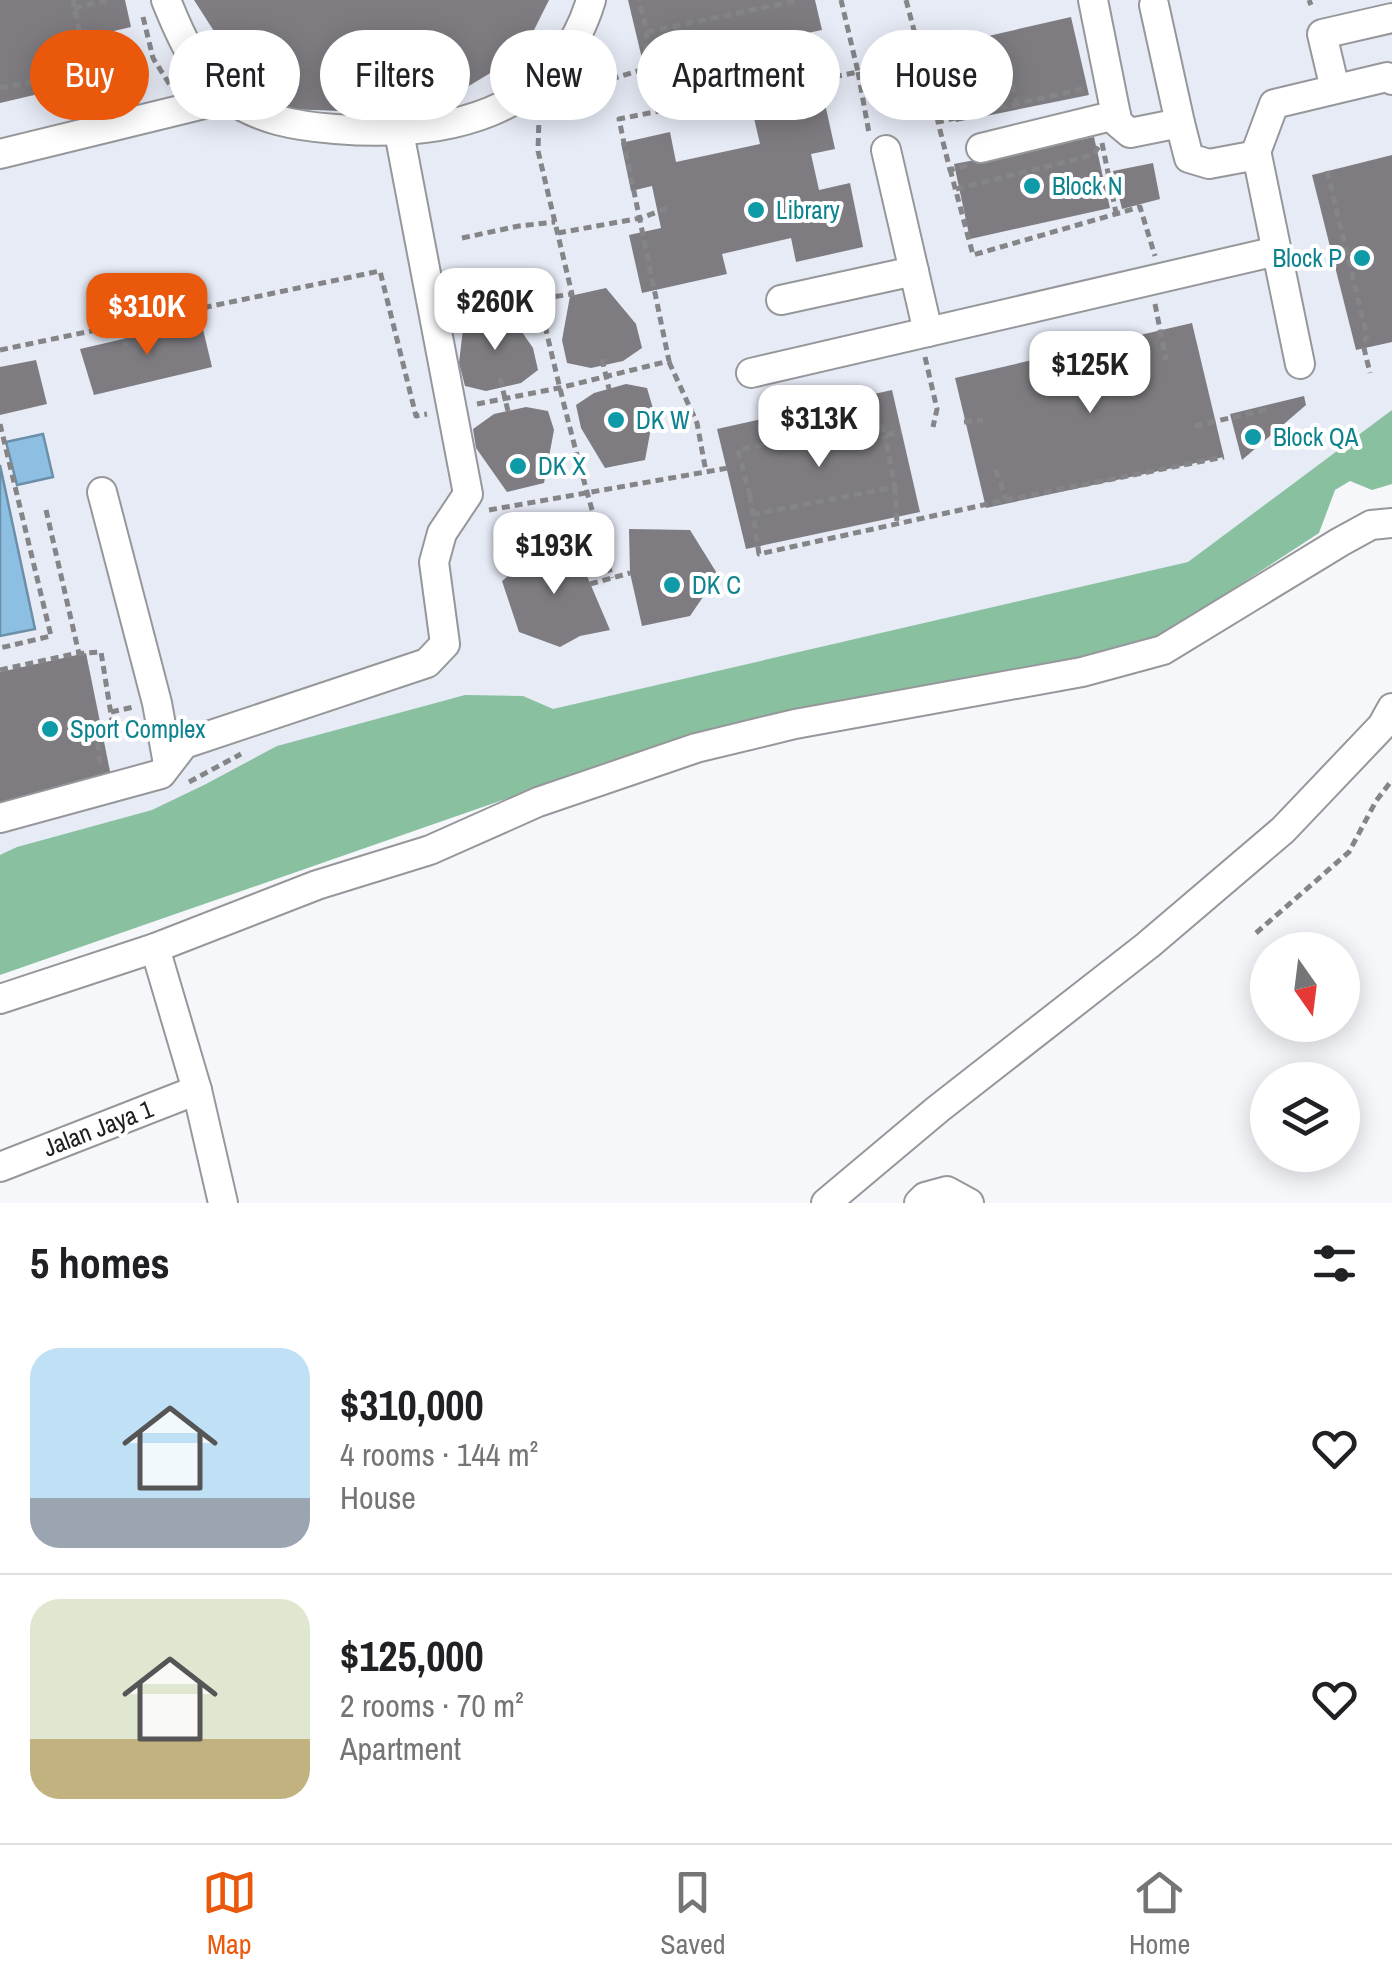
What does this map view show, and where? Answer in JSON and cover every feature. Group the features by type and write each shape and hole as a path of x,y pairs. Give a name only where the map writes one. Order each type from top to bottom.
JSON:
{"street":[{"path":"166,0 180,30"},
{"path":"273,120 400,132 444,127 483,116 514,100 552,70 581,30 591,0"},
{"path":"1093,0 1118,123 1130,134 1180,123"},
{"path":"1154,5 1189,158 1209,164 1255,156"},
{"path":"1335,89 1322,34 1392,18"},
{"path":"1255,156 1274,104 1387,77 1392,80"},
{"path":"0,154 169,113"},
{"path":"981,148 1116,115"},
{"path":"6,818 161,774 184,744 427,663 445,644 434,562 442,533 468,494 400,132"},
{"path":"886,150 914,270 922,334"},
{"path":"1255,156 1300,364"},
{"path":"751,373 1277,251"},
{"path":"781,300 914,270"},
{"path":"102,492 157,704 168,764"},
{"path":"0,998 155,948 318,885 430,850 538,802 696,748 795,724 1082,672 1163,650 1340,542 1372,525 1392,523"},
{"path":"826,1203 1148,946 1283,830 1382,726 1392,708"},
{"path":"155,948 196,1090 223,1203"},
{"name":"Jalan Jaya 1","path":"0,1167 196,1090"},
{"path":"918,1203 947,1191 969,1203"}],"path":[{"path":"0,88 88,71 74,4 108,0"},
{"path":"640,0 647,30"},
{"path":"657,30 800,0"},
{"path":"840,0 873,157 886,150"},
{"path":"906,0 973,255 1140,207 1156,279 1166,360"},
{"path":"706,472 697,423 669,360 619,119 858,72"},
{"path":"1013,89 1017,104"},
{"path":"539,120 538,151 572,294 539,299 586,493 612,578"},
{"path":"956,189 1093,155 1102,143 1116,213"},
{"path":"1327,171 1367,336 1363,344 1370,373"},
{"path":"558,233 641,218 670,207"},
{"path":"462,238 555,222"},
{"path":"0,350 380,272 416,416 559,388 669,360"},
{"path":"121,326 127,350"},
{"path":"922,334 937,409 933,427"},
{"path":"602,359 609,389"},
{"path":"500,378 508,411"},
{"path":"1195,426 1269,409"},
{"path":"964,422 984,420"},
{"path":"895,486 755,514 738,450 880,422 895,486 897,524"},
{"path":"0,424 51,636 0,648"},
{"path":"884,435 902,432"},
{"path":"750,495 759,554 1224,458"},
{"path":"996,470 1006,500"},
{"path":"46,510 79,654"},
{"path":"590,584 630,573"},
{"path":"0,670 101,652 114,733 98,737 105,789"},
{"path":"1257,932 1350,852 1376,801 1392,780"}],"shaded area":[{"path":"0,0 1392,0 1392,422 1188,562 684,688 0,880"}],"green space":[{"path":"1392,410 1392,484 1372,490 1350,481 1335,490 1319,533 1155,640 721,727 0,975 0,855 17,847 152,810 277,746 465,695 523,696 553,709 1188,562"}],"water":[{"path":"43,434 53,477 17,485 6,442"},
{"path":"0,465 35,629 0,636"}],"building":[{"path":"0,0 125,0 131,27 30,30 30,96 0,103"},
{"path":"194,0 549,0 534,30 490,30 490,73 470,85 470,30 320,30 320,110 300,109 300,30 213,30"},
{"path":"628,0 815,0 822,30 637,30 637,38"},
{"path":"1071,17 1089,95 1013,110 1013,30"},
{"name":"Library","path":"754,120 829,120 835,149 811,154 819,190 850,183 863,247 796,262 791,238 722,254 727,274 642,293 629,235 661,228 652,186 631,191 621,143 670,132 676,162 760,144"},
{"name":"Block N","path":"1094,137 1110,208 970,239 954,164"},
{"name":"Block P","path":"1392,155 1392,342 1356,350 1312,175"},
{"path":"1153,163 1160,199 1122,209 1113,171"},
{"path":"606,288 636,324 642,348 623,361 591,368 567,363 562,340 570,296"},
{"path":"507,310 533,348 538,370 521,383 486,391 465,386 459,363 464,320"},
{"path":"201,321 212,367 94,395 80,349"},
{"path":"1192,323 1224,457 986,508 955,378"},
{"path":"36,360 47,404 0,415 0,367"},
{"name":"DK W","path":"626,384 647,388 654,412 645,460 605,468 581,428 576,405 594,393"},
{"path":"892,390 920,512 746,549 717,429"},
{"name":"Block QA","path":"1304,396 1306,405 1242,460 1230,414"},
{"name":"DK X","path":"526,407 548,411 554,430 544,483 507,492 476,448 473,429 494,414"},
{"name":"DK C","path":"629,529 690,530 718,575 690,616 642,626 630,573"},
{"path":"568,542 581,562 610,630 580,636 560,647 519,632 502,581 541,549"},
{"name":"Sport Complex","path":"86,653 113,786 0,809 0,672"}],"place":[{"name":"Block N","path":"1032,186"},
{"name":"Library","path":"756,210"},
{"name":"Block P","path":"1362,258"},
{"name":"DK W","path":"616,420"},
{"name":"Block QA","path":"1253,437"},
{"name":"DK X","path":"518,466"},
{"name":"DK C","path":"672,585"},
{"name":"Sport Complex","path":"50,729"}]}
